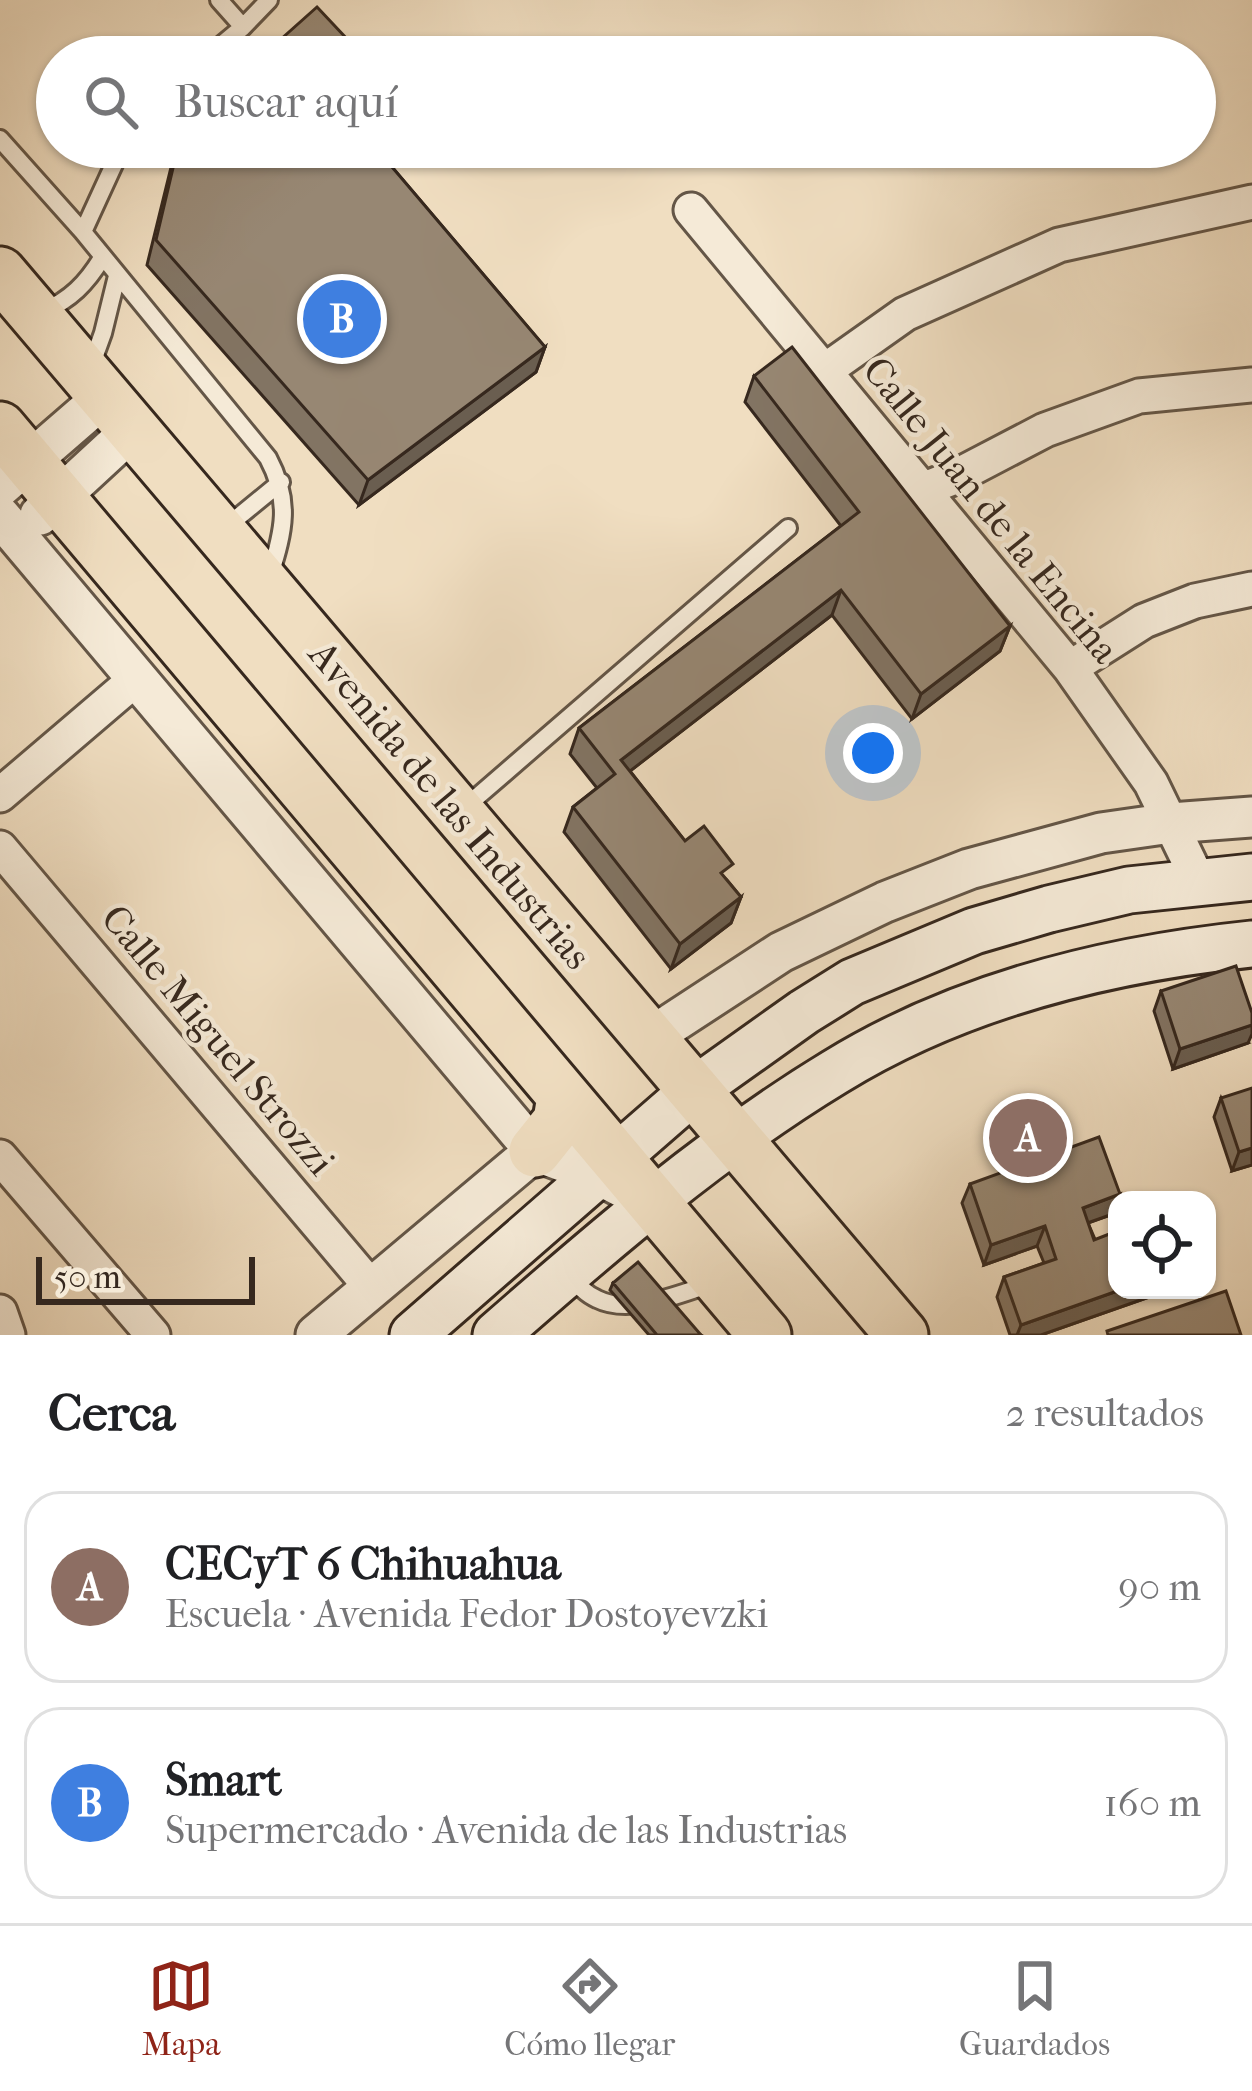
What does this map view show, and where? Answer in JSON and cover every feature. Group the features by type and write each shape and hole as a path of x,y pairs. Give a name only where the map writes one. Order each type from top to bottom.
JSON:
{"main road":[{"name":"Avenida de las Industrias","path":"0,273 902,1335"},
{"path":"22,468 563,1096 605,1166 651,1202 765,1335"},
{"path":"413,1335 693,1091 852,982 974,931 1049,909 1129,890 1252,877"},
{"path":"496,1335 651,1202 836,1071 947,1016 1013,992 1161,956 1252,944"},
{"path":"535,1151 559,1120 563,1096"}],"street":[{"path":"824,372 905,314 1033,254 1252,202"},
{"name":"Calle Juan de la Encina","path":"691,210 1070,668 1151,783 1199,882"},
{"path":"922,490 1045,430 1139,396 1252,386"},
{"path":"108,401 22,468 6,534 136,679 535,1151 605,1166"},
{"path":"1070,668 1144,621 1195,601 1252,590"},
{"path":"0,795 136,679"},
{"path":"648,1039 781,952 884,902 969,869 1101,833 1252,817"},
{"name":"Calle Miguel Strozzi","path":"0,848 371,1286"},
{"path":"316,1335 535,1151"},
{"path":"0,1157 152,1335"},
{"path":"0,1312 8,1335"}],"lane":[{"path":"219,0 243,27"},
{"path":"232,36 268,0"},
{"path":"0,139 256,442 280,482 284,514 266,587"},
{"path":"83,232 112,168"},
{"path":"36,315 66,301 88,281 102,258"},
{"path":"108,401 103,332 117,276"},
{"path":"219,533 280,482"},
{"path":"458,813 788,528"},
{"path":"567,1273 601,1302 622,1304 647,1302 719,1281"}],"building":[{"path":"317,7 344,36 285,36"},
{"path":"173,168 393,168 545,347 368,480 156,240"},
{"path":"792,347 1010,626 921,694 841,590 621,760 685,841 704,826 733,864 721,873 741,897 680,944 573,807 615,774 579,728 859,512 754,376"},
{"path":"1236,966 1252,1025 1180,1049 1161,991"},
{"path":"1252,1088 1252,1148 1239,1152 1221,1098"},
{"path":"1099,1137 1119,1191 1108,1191 1108,1199 1083,1208 1094,1240 1108,1235 1108,1294 1021,1325 1004,1277 1056,1259 1045,1226 991,1245 970,1184"},
{"path":"638,1262 701,1335 657,1335 613,1283"},
{"path":"1226,1291 1241,1335 1108,1335 1107,1331 1202,1299 1216,1299 1216,1294"}],"place":[{"name":"Smart","path":"342,319"},
{"name":"CECyT 6 Chihuahua","path":"1028,1138"}]}
